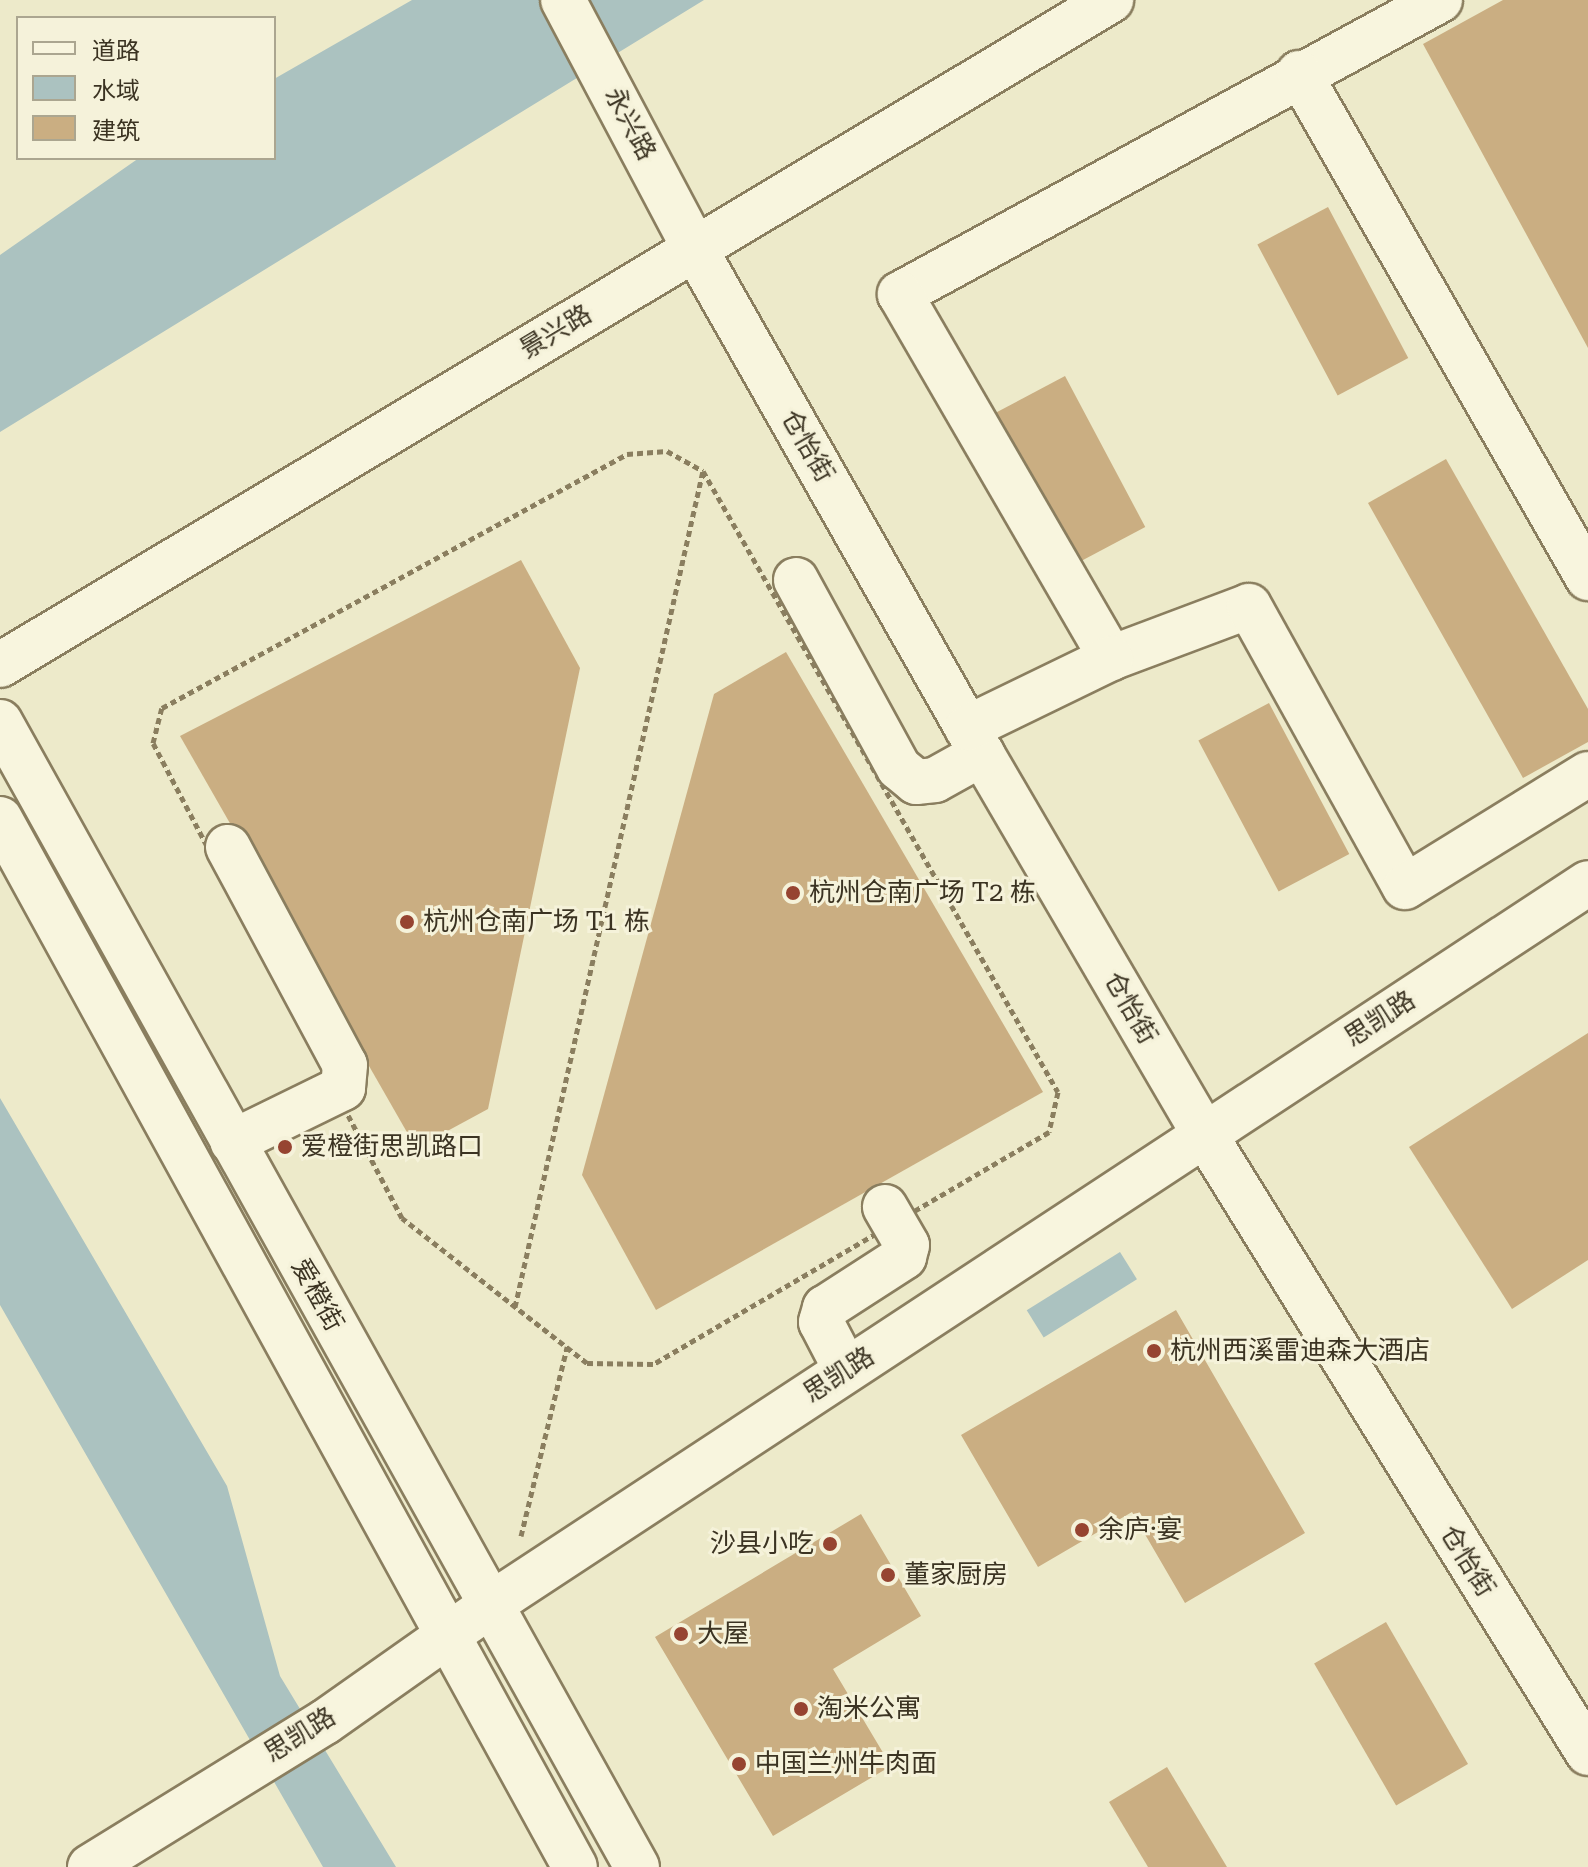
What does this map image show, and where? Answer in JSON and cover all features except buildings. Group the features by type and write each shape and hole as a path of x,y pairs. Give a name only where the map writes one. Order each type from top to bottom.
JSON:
{"street":[{"name":"永兴路","path":"563,0 695,249"},
{"name":"景兴路","path":"0,665 1111,0"},
{"path":"1111,658 900,294 1299,73 1440,0"},
{"path":"1299,73 1588,578"},
{"name":"仓怡街","path":"695,249 974,741 1205,1135 1588,1753"},
{"path":"796,580 899,768 916,782 935,780 974,741 1111,658 1249,606 1405,887 1588,774"},
{"name":"爱橙街","path":"0,722 233,1142 498,1599 637,1867"},
{"name":"爱橙街","path":"0,819 575,1867"},
{"path":"228,847 338,1043 345,1065 343,1088 233,1142"},
{"name":"思凯路","path":"90,1867 325,1722 498,1599 1588,883"},
{"path":"846,1370 821,1322 825,1308 897,1267 907,1245 889,1215"}],"path":[{"path":"667,451 703,471 1058,1092 1049,1132 889,1215 653,1364 587,1363 402,1218 174,794 153,743 162,708 627,454 667,451"},
{"path":"515,1307 703,471"},
{"path":"498,1599 567,1347"}],"water":[{"path":"412,0 704,0 0,432 0,255 136,160 276,160 276,78"},
{"path":"0,1098 227,1486 280,1676 396,1867 323,1867 0,1305"},
{"path":"1120,1252 1137,1279 1044,1337 1027,1310"}],"place":[{"name":"杭州仓南广场 T2 栋","path":"793,893"},
{"name":"杭州仓南广场 T1 栋","path":"407,922"},
{"name":"爱橙街思凯路口","path":"285,1147"},
{"name":"杭州西溪雷迪森大酒店","path":"1154,1351"},
{"name":"余庐·宴","path":"1082,1530"},
{"name":"沙县小吃","path":"830,1544"},
{"name":"董家厨房","path":"888,1575"},
{"name":"大屋","path":"681,1634"},
{"name":"淘米公寓","path":"801,1709"},
{"name":"中国兰州牛肉面","path":"739,1764"}]}
